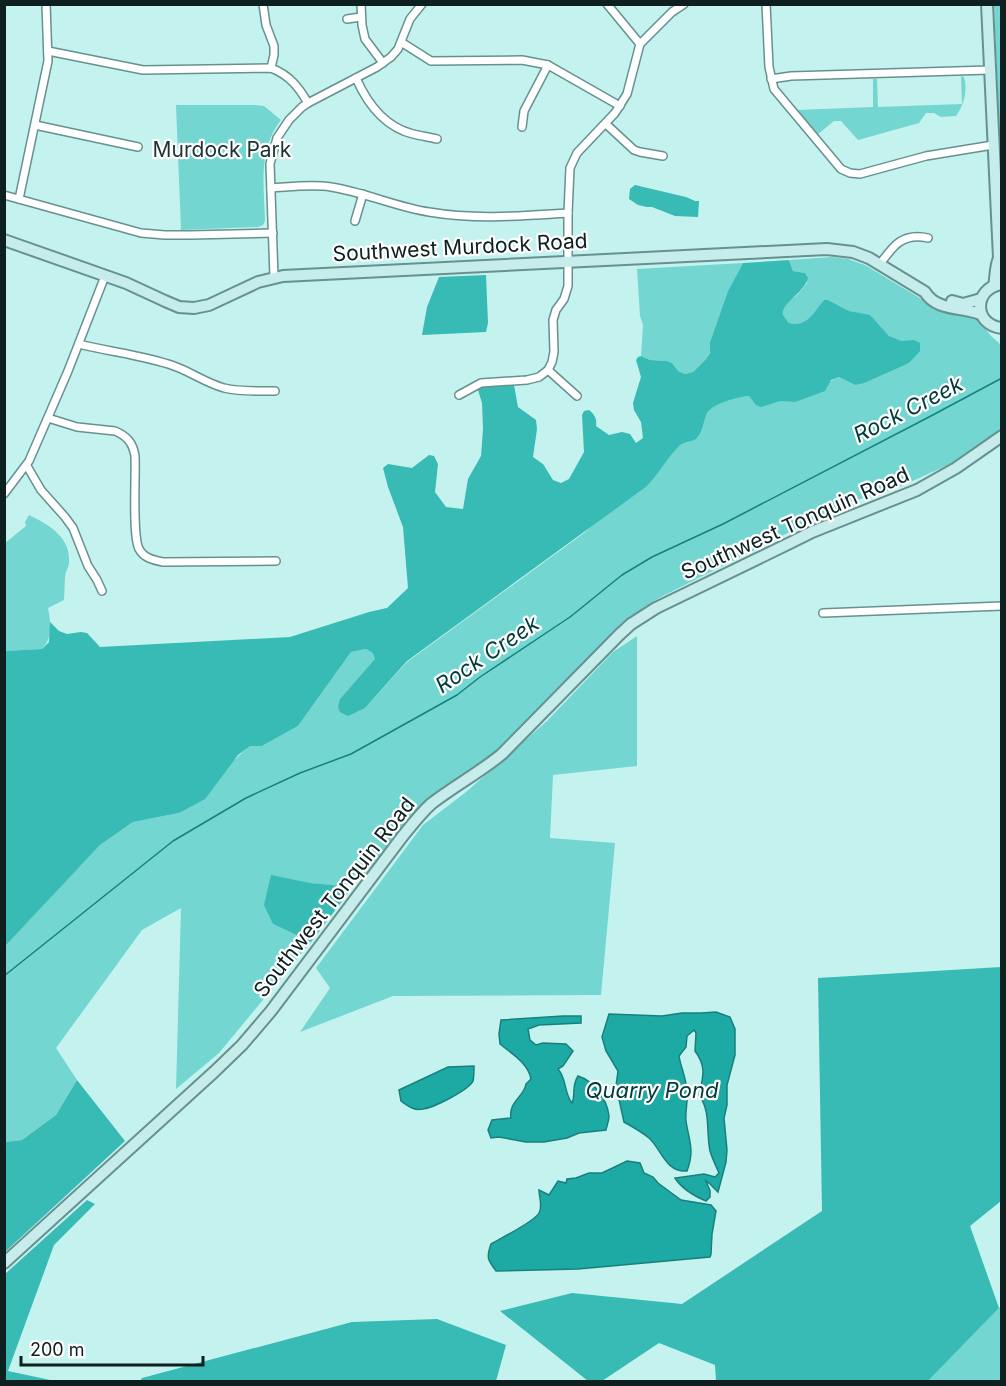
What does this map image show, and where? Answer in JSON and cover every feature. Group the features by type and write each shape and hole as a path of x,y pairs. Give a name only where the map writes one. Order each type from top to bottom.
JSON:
{"main road":[{"path":"987,4 1000,260 996,264 998,285 987,290 981,299 980,314 992,326 1001,328"},
{"name":"Southwest Murdock Road","path":"4,240 126,283 172,304 190,308 208,305 243,288 274,277 814,249 853,252 869,258 925,292 929,299 951,308 980,314"},
{"name":"Southwest Murdock Road","path":"925,292 933,292 948,300 963,303 981,299"},
{"name":"Southwest Tonquin Road","path":"4,1263 234,1053 271,1011 422,813 502,754 631,624 656,608 812,532 917,490 956,468 1002,436"}],"street":[{"path":"19,199 48,61 46,4"},
{"path":"263,4 266,25 274,46 271,68"},
{"path":"361,4 365,39 383,63"},
{"path":"274,277 271,157 277,138 289,120 302,107 383,63 395,53 410,19 422,4"},
{"path":"606,4 640,44"},
{"path":"459,395 481,383 527,380 539,377 548,370 554,352 553,320 568,286 569,175 574,158 606,124 627,94 640,44 672,12 684,4"},
{"path":"766,4 769,67 777,93 841,169 850,173 865,173 926,156 993,145"},
{"path":"347,19 361,17"},
{"path":"401,42 431,61 522,60 548,65 620,106"},
{"path":"48,51 143,70 271,68 295,82 308,103"},
{"path":"522,127 524,111 548,65"},
{"path":"771,79 785,76 990,69"},
{"path":"356,78 373,108 389,123 411,134 437,139"},
{"path":"606,124 634,150 663,156"},
{"path":"35,125 138,147"},
{"path":"271,188 330,186 427,212 466,217 497,218 568,213"},
{"path":"355,221 363,194"},
{"path":"4,195 141,233 191,236 273,233"},
{"path":"880,264 894,245 904,239 918,236 928,238"},
{"path":"4,494 27,466 105,276"},
{"path":"79,344 176,366 223,388 242,391 275,391"},
{"path":"548,370 577,396"},
{"path":"48,418 77,427 116,431 129,440 134,448 135,456 136,536 140,550 150,559 163,562 276,561"},
{"path":"27,466 41,490 73,528 86,562 98,580 102,591"},
{"path":"822,613 1002,606"}],"green space":[{"path":"994,5 1002,5 1001,178"},
{"path":"961,76 964,77 965,92 963,102 961,107 956,116 941,117 934,113 926,113 919,123 858,140 841,121 834,121 817,135 797,110 873,107 873,79 877,79 878,107 962,104"},
{"name":"Murdock Park","path":"176,105 264,106 281,120 274,131 266,155 264,168 265,221 263,225 181,230"},
{"path":"832,257 848,259 865,265 943,312 977,318 1002,348 1002,427 948,465 897,488 847,503 659,598 633,616 613,633 514,735 424,803 365,874 344,884 310,883 273,924 311,942 219,1053 176,1089 181,908 142,930 56,1048 77,1080 56,1115 22,1140 5,1142 4,946 100,845 133,822 179,813 250,745 262,746 298,726 351,652 366,649 374,653 376,659 340,699 365,708 407,662 584,533 678,446 696,439 707,413 713,407 728,400 749,396 760,405 778,401 797,401 839,377 855,385 901,342 889,336 870,316 849,311 828,300 824,300 810,318 801,323 789,323 783,315 783,309 789,301 807,283 805,273 793,271 789,260"},
{"path":"743,263 728,291 710,342 710,352 693,372 685,374 678,371 672,363 650,360 641,356 643,325 640,316 637,269"},
{"path":"29,515 58,533 67,546 69,563 65,575 64,600 48,608 50,635 42,649 5,651 5,543 26,526 25,522"},
{"path":"637,636 637,766 553,775 550,838 615,843 601,995 393,996 300,1032 330,988 316,968 423,825 466,792 547,721 613,652"},
{"path":"1001,1306 1001,1381 928,1381"}],"shaded area":[{"path":"635,185 699,201 698,217 675,216 652,207 638,205 629,199 630,189"},
{"path":"789,260 793,271 805,273 808,278 783,311 789,323 796,324 806,321 824,300 828,300 849,311 870,315 889,336 901,341 914,340 920,343 920,351 909,363 864,383 855,385 839,377 831,380 825,391 795,402 780,401 761,407 756,405 749,396 720,403 710,409 696,439 679,446 647,486 407,661 365,708 348,716 340,712 338,707 340,699 375,659 373,653 366,649 351,652 298,726 262,746 250,746 238,755 205,799 179,813 133,822 100,845 5,946 5,651 42,649 49,642 50,622 59,631 67,634 87,633 100,647 290,637 387,608 408,588 403,527 383,468 388,464 412,468 429,455 434,456 438,464 435,492 446,507 463,509 468,479 481,456 482,403 478,390 483,387 514,385 518,407 536,420 533,457 543,464 553,480 561,483 569,479 584,452 582,415 584,411 589,410 596,419 596,426 609,435 622,432 630,434 636,443 643,438 641,422 633,403 641,377 636,360 638,357 667,361 685,374 693,372 710,353 710,342 728,291 743,263"},
{"path":"486,275 488,323 486,332 422,335 427,307 439,277"},
{"path":"271,875 310,883 343,886 349,892 311,942 273,924 264,905"},
{"path":"1001,967 1001,1201 970,1226 999,1308 928,1381 716,1381 715,1365 659,1343 602,1381 588,1381 500,1311 572,1293 682,1304 822,1211 818,978"},
{"path":"77,1080 125,1141 5,1252 5,1142 22,1140 56,1115"},
{"path":"87,1200 95,1204 54,1245 8,1371 55,1381 5,1381 5,1274"},
{"path":"437,1319 506,1345 496,1381 140,1381 142,1378 352,1322"}],"water":[{"name":"Quarry Pond","path":"716,1012 730,1017 735,1029 735,1055 727,1085 727,1105 724,1118 726,1162 718,1192 706,1181 710,1197 706,1201 689,1192 675,1178 704,1174 715,1177 719,1173 710,1151 707,1115 699,1095 703,1067 695,1051 696,1033 694,1030 687,1036 686,1047 679,1056 687,1088 686,1121 691,1151 687,1171 680,1171 669,1165 649,1138 624,1122 616,1086 618,1071 606,1051 602,1037 609,1014 662,1016"},
{"path":"581,1016 581,1023 539,1025 528,1029 530,1040 536,1045 566,1044 573,1051 563,1066 558,1069 568,1095 572,1103 578,1076 594,1086 603,1097 608,1110 606,1130 579,1133 567,1138 544,1142 491,1138 488,1130 492,1120 511,1118 514,1104 531,1079 527,1068 500,1044 501,1020"},
{"path":"474,1066 473,1081 470,1085 442,1102 428,1108 417,1109 401,1101 399,1090 448,1067"},
{"path":"627,1161 640,1163 644,1173 653,1177 681,1200 711,1205 716,1211 710,1257 578,1269 496,1271 489,1259 491,1244 536,1217 541,1208 539,1190 549,1195 558,1181 566,1183 567,1179 589,1173 602,1173"}],"waterway":[{"name":"Rock Creek","path":"4,976 173,841 246,798 300,773 351,754 457,695 570,617 622,575 652,557 723,524 1002,378"}]}
